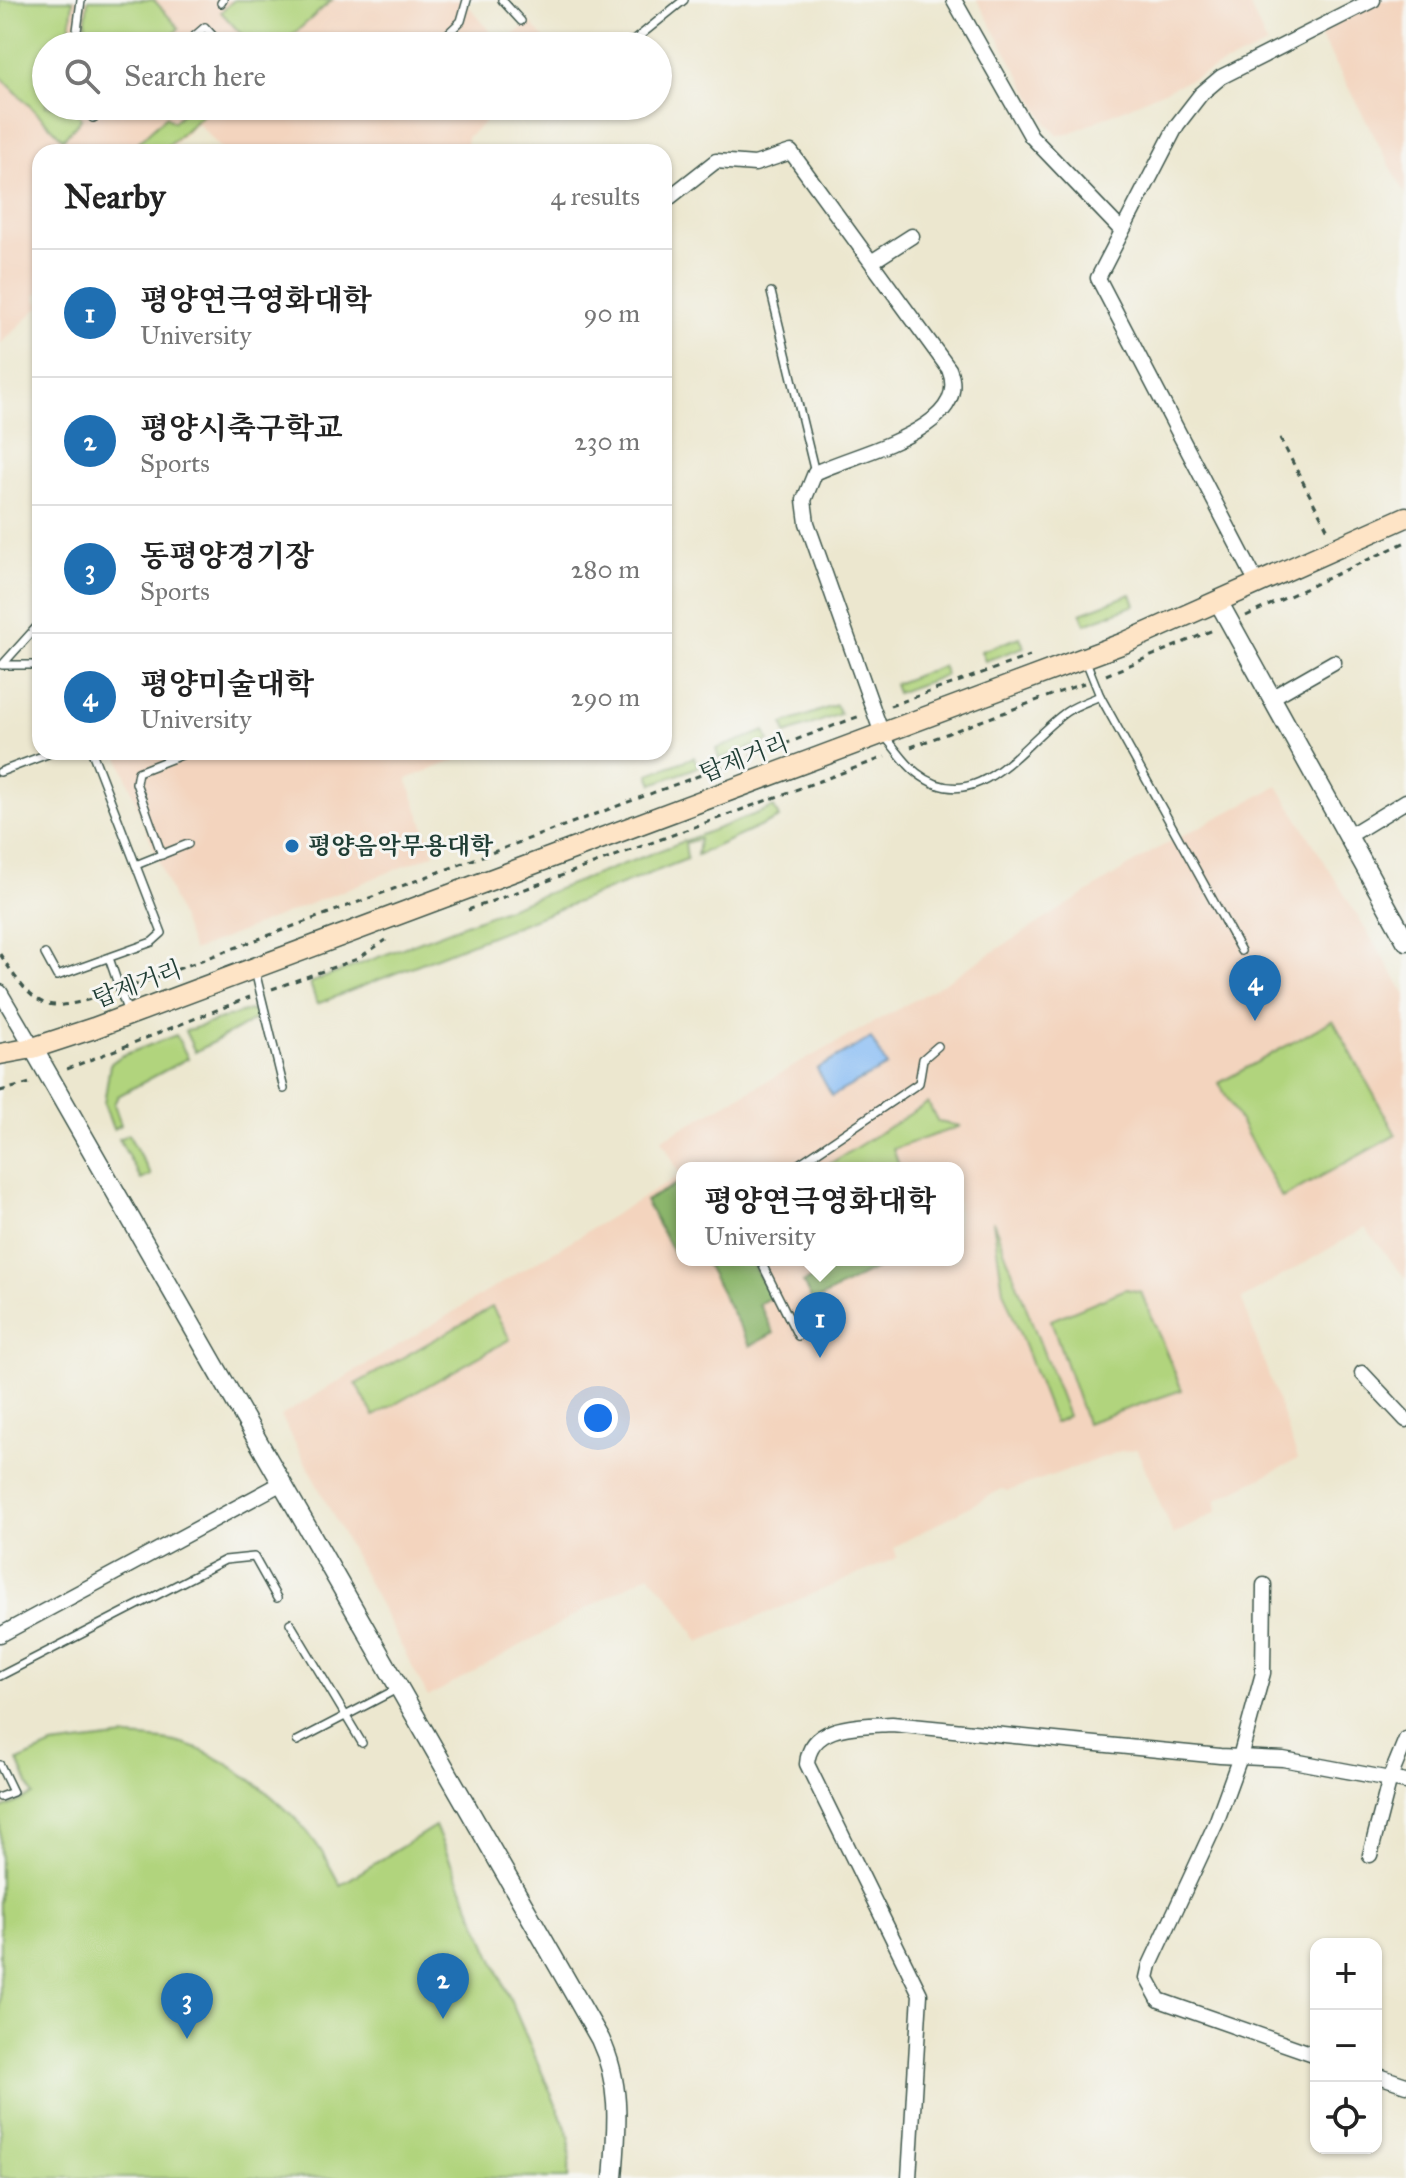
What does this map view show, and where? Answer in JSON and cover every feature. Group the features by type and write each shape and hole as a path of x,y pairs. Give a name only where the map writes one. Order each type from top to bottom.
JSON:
{"main road":[{"name":"탑제거리","path":"0,1054 33,1048 129,1015 1085,657 1404,521"}],"street":[{"path":"954,0 1031,136 1122,231"},
{"path":"1257,583 1102,292 1098,278 1177,125 1201,94 1221,77 1373,0"},
{"path":"672,196 716,161 755,164 791,152 873,261 949,369 955,384 954,394 914,434 815,473 804,500 807,523 882,734"},
{"path":"873,261 912,236"},
{"path":"1218,601 1406,941"},
{"path":"1271,698 1334,662"},
{"path":"1347,837 1406,801"},
{"path":"0,992 609,2057 618,2108 613,2178"},
{"path":"1362,1373 1406,1420"},
{"path":"0,1635 282,1483"},
{"path":"1264,1585 1263,1673 1240,1757 1216,1823 1150,1965 1147,1978 1159,2000 1310,2053"},
{"path":"909,2178 920,1994 807,1764 808,1750 818,1737 845,1727 892,1724 1283,1759 1406,1782"},
{"path":"1370,1855 1390,1778 1406,1739"},
{"path":"1382,2077 1406,2085"}],"lane":[{"path":"77,32 81,0"},
{"path":"450,32 461,21 467,0"},
{"path":"502,0 521,21"},
{"path":"644,32 684,0"},
{"path":"771,292 815,473"},
{"path":"1,665 32,632"},
{"path":"1085,657 1100,696 1241,951"},
{"path":"1,665 32,665"},
{"path":"882,734 915,772 941,787 959,788 1004,770 1067,711 1100,696"},
{"path":"0,772 32,760"},
{"path":"45,954 57,976 152,942 162,933 95,760"},
{"path":"162,855 136,783 138,772 169,760"},
{"path":"136,865 188,844"},
{"path":"109,958 129,1015"},
{"path":"254,969 284,1089"},
{"path":"802,1162 919,1083 923,1059 938,1046"},
{"path":"763,1266 798,1336"},
{"path":"0,1676 225,1560 254,1557 277,1598"},
{"path":"290,1623 362,1743"},
{"path":"297,1741 399,1688"},
{"path":"0,1765 13,1792 0,1797"}],"path":[{"path":"1280,438 1328,530 1315,536"},
{"path":"460,913 1092,680 1230,623 1406,542"},
{"path":"0,954 29,995 56,1008 120,990 1041,652"},
{"path":"0,1091 49,1077 115,1048 357,959 400,935"}],"shaded area":[{"path":"0,0 464,0 490,32 32,32 32,120 487,120 467,137 466,144 217,144 198,123 174,144 32,144 32,314 0,344"},
{"path":"977,0 1247,0 1267,45 1070,133 1058,135 1047,124"},
{"path":"1379,0 1406,0 1406,195 1319,33"},
{"path":"530,22 539,32 517,32"},
{"name":"평양음악무용대학","path":"120,760 456,760 407,779 434,854 193,951"},
{"path":"1278,786 1406,995 1406,1279 1365,1228 1242,1299 1298,1459 1216,1500 1217,1512 1173,1535 1137,1449 1121,1451 1008,1491 1002,1489 894,1547 897,1558 699,1642 674,1602 649,1574 428,1697 281,1416 676,1177 676,1266 964,1266 964,1162 676,1162 676,1167 662,1139 934,989 1153,851"}],"green space":[{"path":"0,0 73,0 70,32 32,32 32,108 0,76"},
{"path":"88,0 154,0 179,28 176,32 85,32"},
{"path":"234,0 332,0 296,32 239,32 221,12"},
{"path":"44,120 80,120 63,139"},
{"path":"162,120 197,120 170,144 136,144"},
{"path":"1131,594 1135,605 1085,624 1081,613"},
{"path":"1020,637 1024,647 985,661 981,651"},
{"path":"942,666 946,675 897,693 894,684"},
{"path":"836,705 840,714 786,734 783,724"},
{"path":"765,731 769,741 719,759 716,749"},
{"path":"694,757 698,767 653,784 649,774"},
{"path":"774,807 779,818 697,855 699,839 685,843 687,859 317,1004 310,983"},
{"path":"249,1010 257,1013 254,1020 195,1052 185,1031"},
{"path":"1333,1020 1396,1135 1282,1198 1219,1083"},
{"path":"176,1035 188,1058 118,1096 114,1104 121,1125 113,1129 104,1104 110,1064 121,1056"},
{"path":"928,1103 938,1122 961,1126 893,1149 898,1162 833,1162"},
{"path":"128,1134 151,1175 141,1180 119,1139"},
{"path":"676,1184 676,1253 674,1254 645,1201"},
{"path":"993,1221 1068,1416 1054,1423 1003,1290"},
{"path":"707,1266 753,1266 771,1297 759,1304 774,1333 750,1346"},
{"path":"834,1266 881,1266 813,1302 803,1283"},
{"path":"1126,1289 1141,1292 1182,1390 1086,1423 1051,1320"},
{"path":"492,1307 510,1339 374,1416 356,1384"},
{"path":"126,1737 157,1739 194,1748 213,1756 252,1781 303,1827 322,1852 340,1885 435,1826 570,2137 569,2178 0,2178 0,1810 33,1795 18,1761 52,1746"}],"water":[{"path":"871,1038 887,1066 832,1096 817,1069"}],"place":[{"name":"평양음악무용대학","path":"292,846"},
{"name":"평양미술대학","path":"1255,1021"},
{"name":"평양연극영화대학","path":"820,1358"},
{"name":"평양시축구학교","path":"443,2019"},
{"name":"동평양경기장","path":"187,2039"}]}
